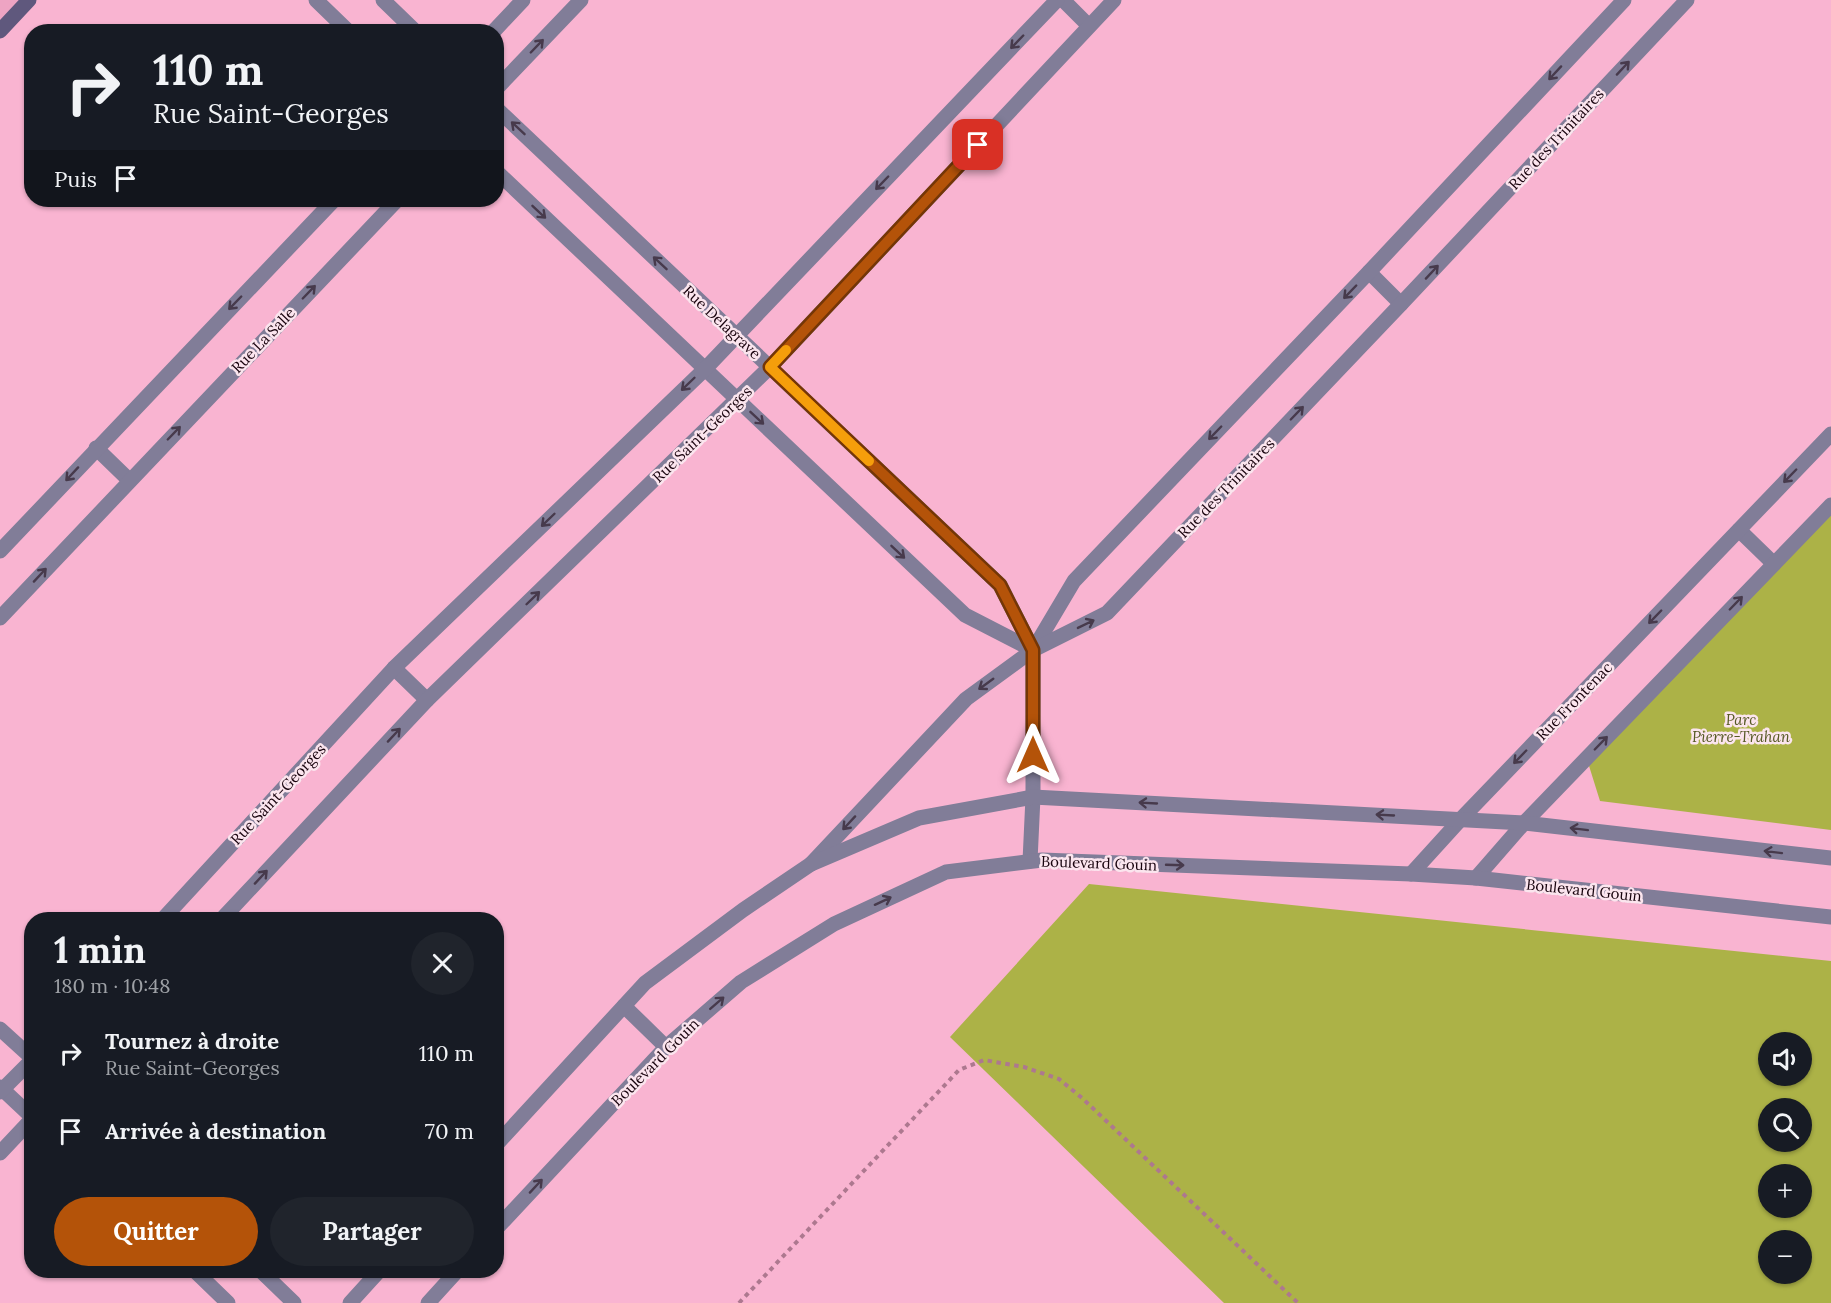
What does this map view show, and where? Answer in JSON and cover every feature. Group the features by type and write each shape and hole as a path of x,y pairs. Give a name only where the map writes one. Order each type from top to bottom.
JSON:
{"main road":[{"path":"0,31 29,0"}],"street":[{"path":"316,0 341,24"},
{"path":"382,0 408,24"},
{"path":"500,24 523,0"},
{"path":"504,81 581,0"},
{"name":"Rue Saint-Georges","path":"169,912 394,668 705,369 1057,0"},
{"path":"1063,0 1089,26"},
{"name":"Rue Saint-Georges","path":"228,912 427,700 738,400 1114,0"},
{"name":"Rue des Trinitaires","path":"1033,650 1074,581 1369,272 1624,0"},
{"name":"Rue des Trinitaires","path":"811,864 966,699 1033,650 1107,613 1687,0"},
{"name":"Rue Delagrave","path":"504,116 1000,585 1033,650 1033,797 1030,861"},
{"path":"504,179 965,615 1033,650"},
{"path":"0,551 327,207"},
{"name":"Rue La Salle","path":"0,618 390,207"},
{"path":"1369,272 1401,304"},
{"name":"Rue Frontenac","path":"1411,874 1461,819 1831,434"},
{"path":"96,448 129,480"},
{"path":"1476,878 1524,823 1831,505"},
{"path":"1739,530 1774,564"},
{"path":"394,668 427,700"},
{"path":"504,1135 645,983 743,910 811,864 919,818 1033,797 1524,823 1831,858"},
{"name":"Boulevard Gouin","path":"504,1220 666,1047 741,982 834,924 946,872 1042,860 1411,874 1476,878 1831,917"},
{"path":"624,1006 666,1047"},
{"path":"0,1029 24,1052"},
{"path":"24,1067 1,1090 24,1111"},
{"path":"0,1153 24,1127"},
{"path":"202,1278 228,1303"},
{"path":"268,1278 294,1303"},
{"path":"350,1303 373,1278"},
{"path":"428,1303 451,1278"}],"path":[{"path":"739,1303 959,1070 984,1060 1024,1067 1059,1079 1082,1098 1298,1303"}],"shaded area":[{"path":"0,0 30,0 0,32"}],"green space":[{"name":"Parc Pierre-Trahan","path":"1831,509 1831,830 1600,801 1585,753"},
{"path":"1089,884 1831,961 1831,1303 1224,1303 950,1037"}],"slow traffic":[{"path":"786,350 770,367 869,461"}],"route":[{"path":"978,145 770,367 1000,585 1033,650 1033,755"}]}
